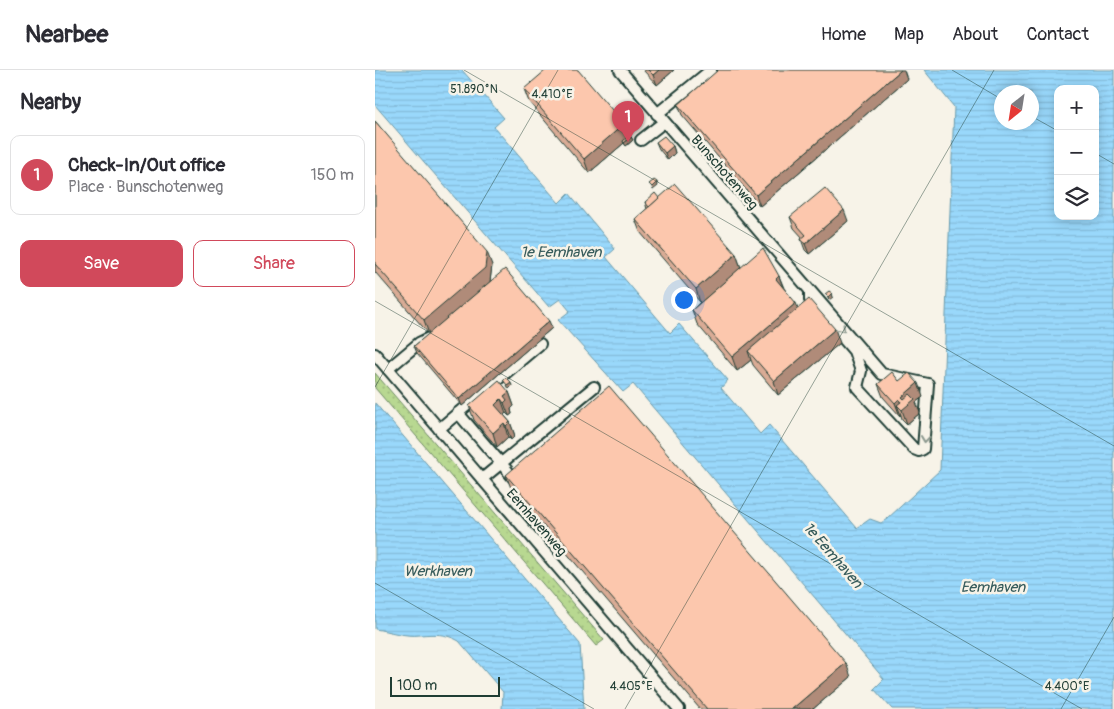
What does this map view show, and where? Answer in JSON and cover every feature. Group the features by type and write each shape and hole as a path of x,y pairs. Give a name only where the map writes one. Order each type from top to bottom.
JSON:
{"street":[{"name":"Bunschotenweg","path":"620,70 810,292"},
{"path":"641,140 660,118 711,70"},
{"path":"810,292 882,374 928,384 923,449 919,451 914,449 857,387 861,371 854,351 810,300 810,292"},
{"path":"388,369 440,328"},
{"path":"439,428 540,344"},
{"name":"Eemhavenweg","path":"375,354 679,709"},
{"path":"482,479 593,386"},
{"path":"458,413 517,483"}],"green space":[{"path":"375,373 604,640 596,646 375,388"}],"water":[{"name":"Eemhaven","path":"375,70 462,70 504,118 494,127 559,203 569,193 615,249 606,257 670,333 679,324 728,380 721,388 760,434 769,425 857,528 870,519 881,523 940,470 954,107 924,70 1114,70 1114,709 892,709 874,689 884,679 633,384 623,392 558,320 570,311 560,299 549,307 375,105"},
{"name":"Werkhaven","path":"375,403 580,644 584,709 502,709 503,692 459,641 439,635 397,634 375,629"}],"building":[{"path":"546,70 578,70 624,124 584,159 524,89"},
{"path":"648,70 659,70 653,75"},
{"path":"718,70 901,70 756,195 678,105"},
{"path":"375,121 487,252 485,268 424,320 375,264"},
{"path":"630,135 631,137 624,143 623,141"},
{"path":"664,136 673,146 665,153 656,142"},
{"path":"654,180 657,182 652,187 649,184"},
{"path":"675,184 736,254 696,289 635,219"},
{"path":"825,188 844,210 805,244 801,239 806,235 790,217"},
{"path":"655,193 659,198 649,207 645,202"},
{"path":"763,248 779,276 776,279 796,303 732,357 692,310"},
{"path":"505,269 549,321 459,399 414,346"},
{"path":"829,291 832,293 828,297 825,294"},
{"path":"809,299 835,329 774,381 748,351"},
{"path":"892,372 899,381 909,373 918,383 902,397 904,399 910,394 915,399 902,410 897,405 901,402 899,399 895,403 878,384"},
{"path":"506,377 511,382 507,385 503,380"},
{"path":"499,380 509,392 504,396 507,400 504,403 501,399 495,405 510,422 506,426 504,423 493,433 469,406"},
{"path":"609,386 846,663 792,709 707,709 506,475"}],"place":[{"name":"Check-In/Out office","path":"628,142"}],"water label":[{"name":"1e Eemhaven","path":"561,252"},
{"name":"1e Eemhaven","path":"833,555"}]}
